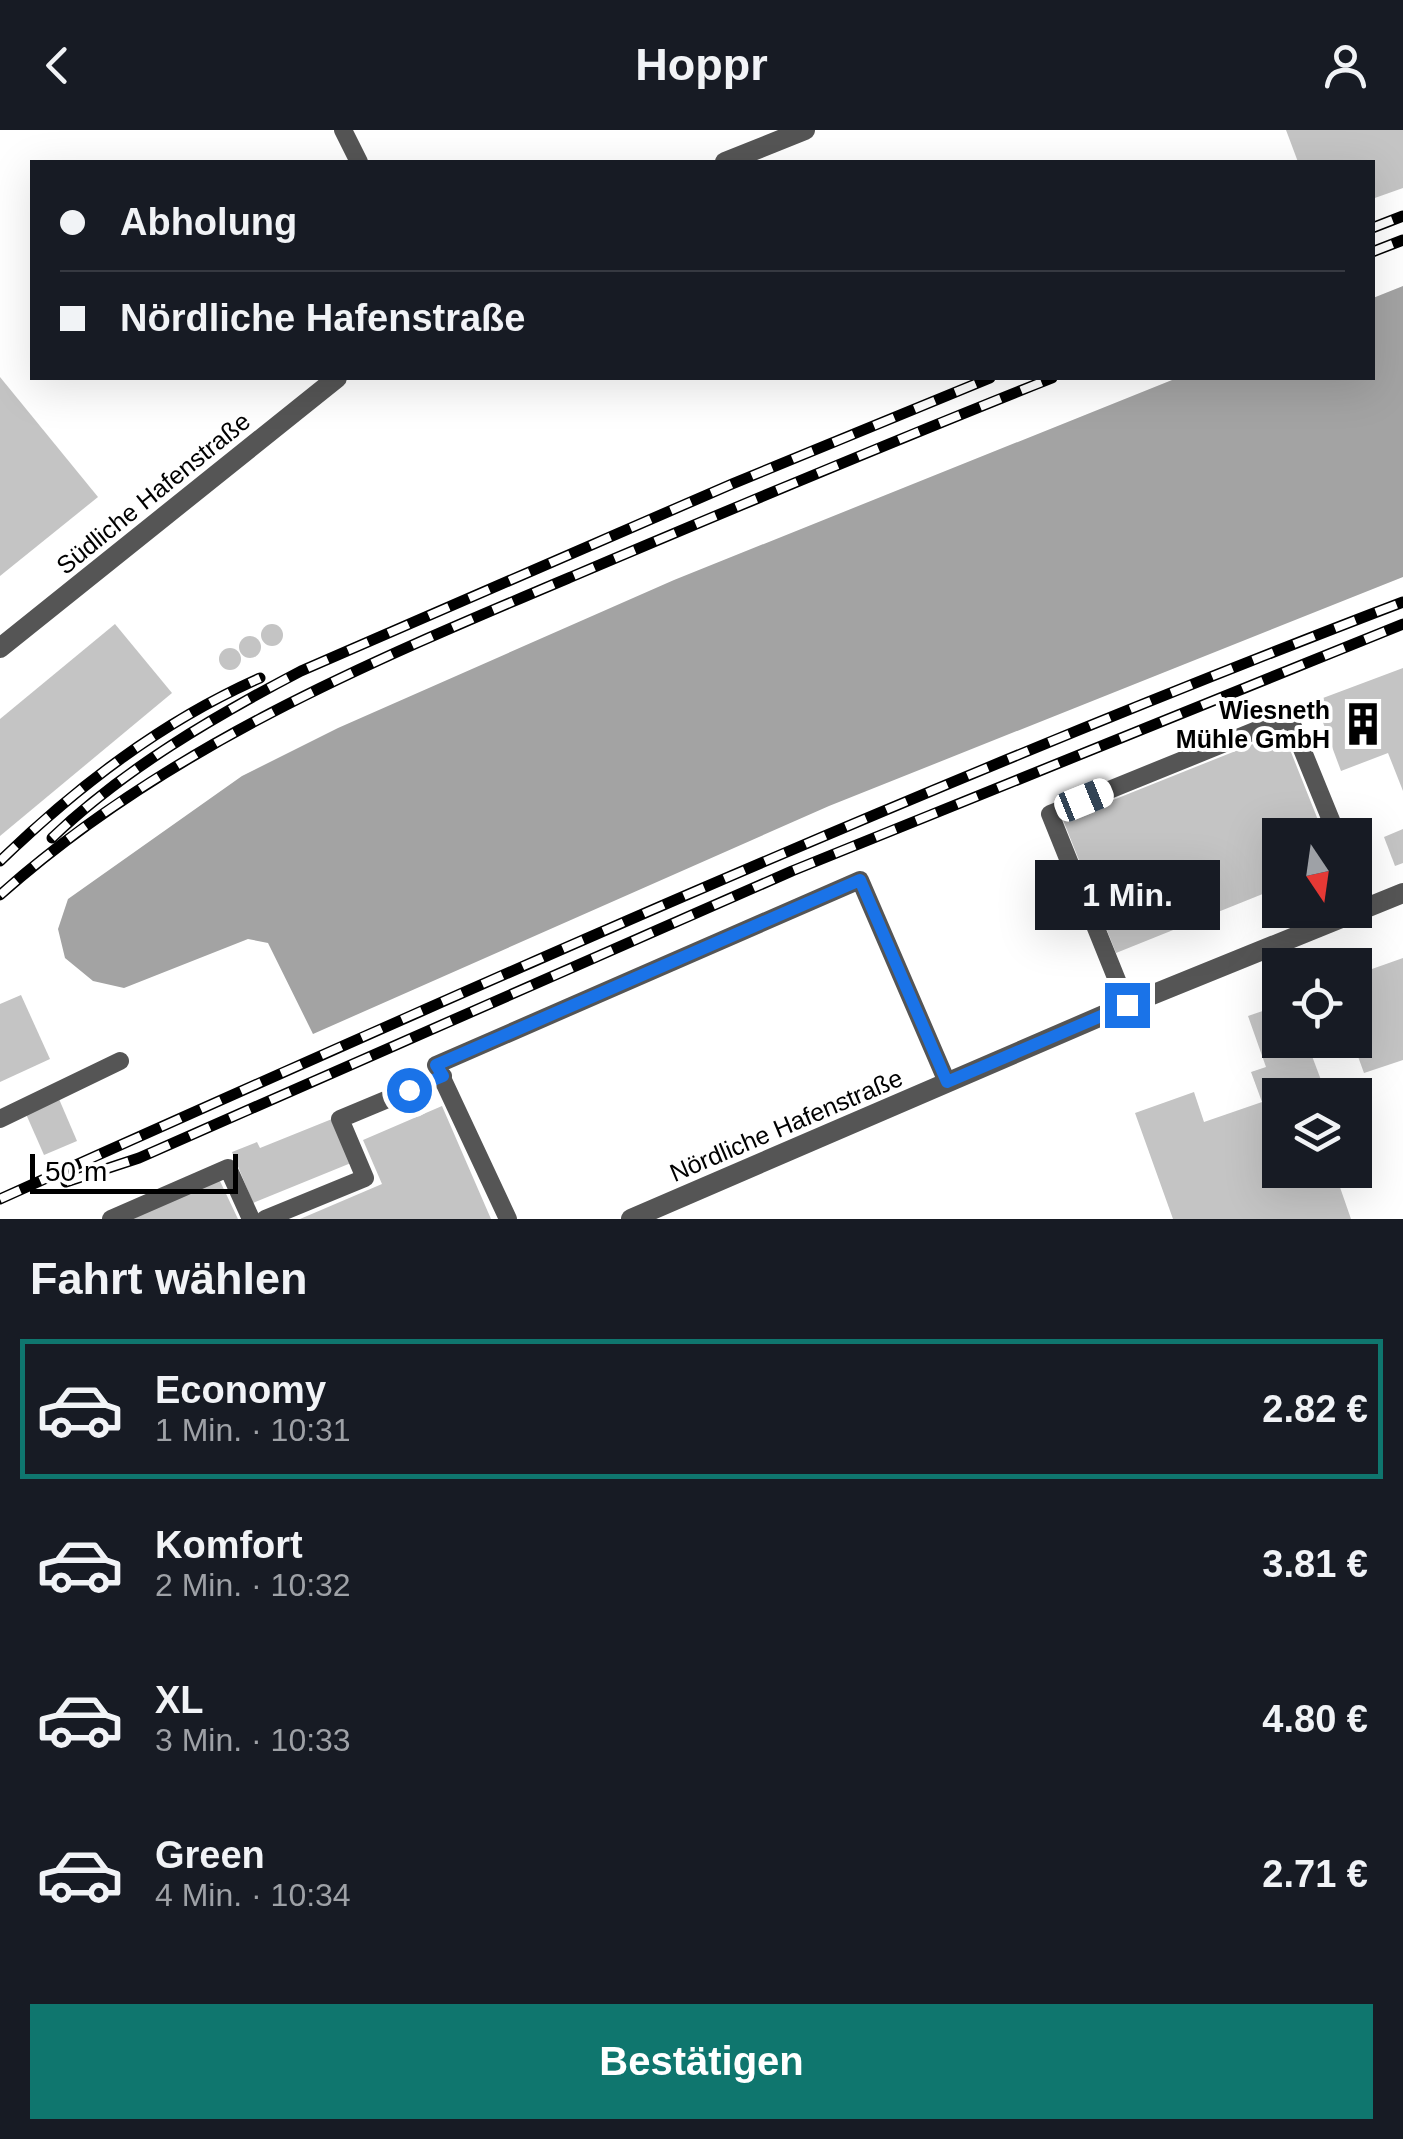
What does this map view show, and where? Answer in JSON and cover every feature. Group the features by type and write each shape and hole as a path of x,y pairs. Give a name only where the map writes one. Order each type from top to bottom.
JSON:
{"street":[{"path":"730,160 805,130"},
{"name":"Südliche Hafenstraße","path":"0,648 334,380"},
{"name":"Nördliche Hafenstraße","path":"1372,904 1403,893"},
{"name":"Nördliche Hafenstraße","path":"632,1219 1313,928"}],"lane":[{"path":"343,130 358,160"},
{"path":"1127,1005 1050,814 1290,718 1330,818"},
{"path":"508,1219 436,1065 860,880 947,1082"},
{"path":"0,1118 120,1061"},
{"path":"266,1219 365,1178 340,1119 443,1076"},
{"path":"111,1219 228,1168 251,1219"}],"shaded area":[{"path":"1403,286 1403,577 829,806 313,1034 268,943 248,939 124,988 93,981 65,958 58,929 68,899 242,776 338,728 674,580 1172,380 1375,380 1375,297"}],"building":[{"path":"1286,130 1403,130 1403,188 1375,198 1375,160 1297,160"},
{"path":"0,377 98,497 0,576"},
{"path":"115,624 172,693 0,836 0,719"},
{"path":"272,624 280,627 280,643 272,646 264,643 261,635 264,627"},
{"path":"250,636 258,639 258,655 250,658 242,655 239,647 242,639"},
{"path":"230,648 238,651 238,667 230,670 222,667 219,659 222,651"},
{"name":"Wiesneth Mühle GmbH","path":"1403,668 1403,791 1388,753 1341,771 1315,701"},
{"path":"1283,732 1317,818 1262,818 1262,894 1116,953 1063,820"},
{"path":"1403,829 1403,863 1395,866 1384,837"},
{"path":"1403,958 1403,1060 1364,1073 1359,1058 1372,1058 1372,969"},
{"path":"21,995 50,1059 0,1082 0,1004"},
{"path":"1262,1011 1262,1056 1248,1016"},
{"path":"1263,1058 1313,1058 1320,1078 1262,1078 1262,1102 1251,1072 1266,1067"},
{"path":"1194,1092 1204,1122 1262,1102 1262,1188 1340,1188 1351,1219 1173,1219 1135,1113"},
{"path":"59,1099 77,1141 44,1155 26,1114"},
{"path":"442,1106 491,1219 300,1219 382,1184 363,1140"},
{"path":"332,1119 351,1163 253,1203 232,1152 257,1142 260,1148"},
{"path":"219,1179 238,1219 131,1219"}],"railway":[{"path":"1375,227 1403,216"},
{"path":"1375,251 1403,240"},
{"path":"52,838 109,789 170,746 301,671 732,484 985,380"},
{"path":"0,895 64,842 131,795 200,752 345,676 691,526 1047,380"},
{"path":"0,1199 523,966 873,816 1403,602"},
{"path":"66,1182 139,1158 792,871 1403,624"},
{"path":"0,861 122,758 189,715 260,678"}],"place":[{"name":"Wiesneth Mühle GmbH","path":"1363,724"}],"route":[{"path":"409,1090 443,1076 436,1065 860,880 947,1082 1127,1005"}]}
